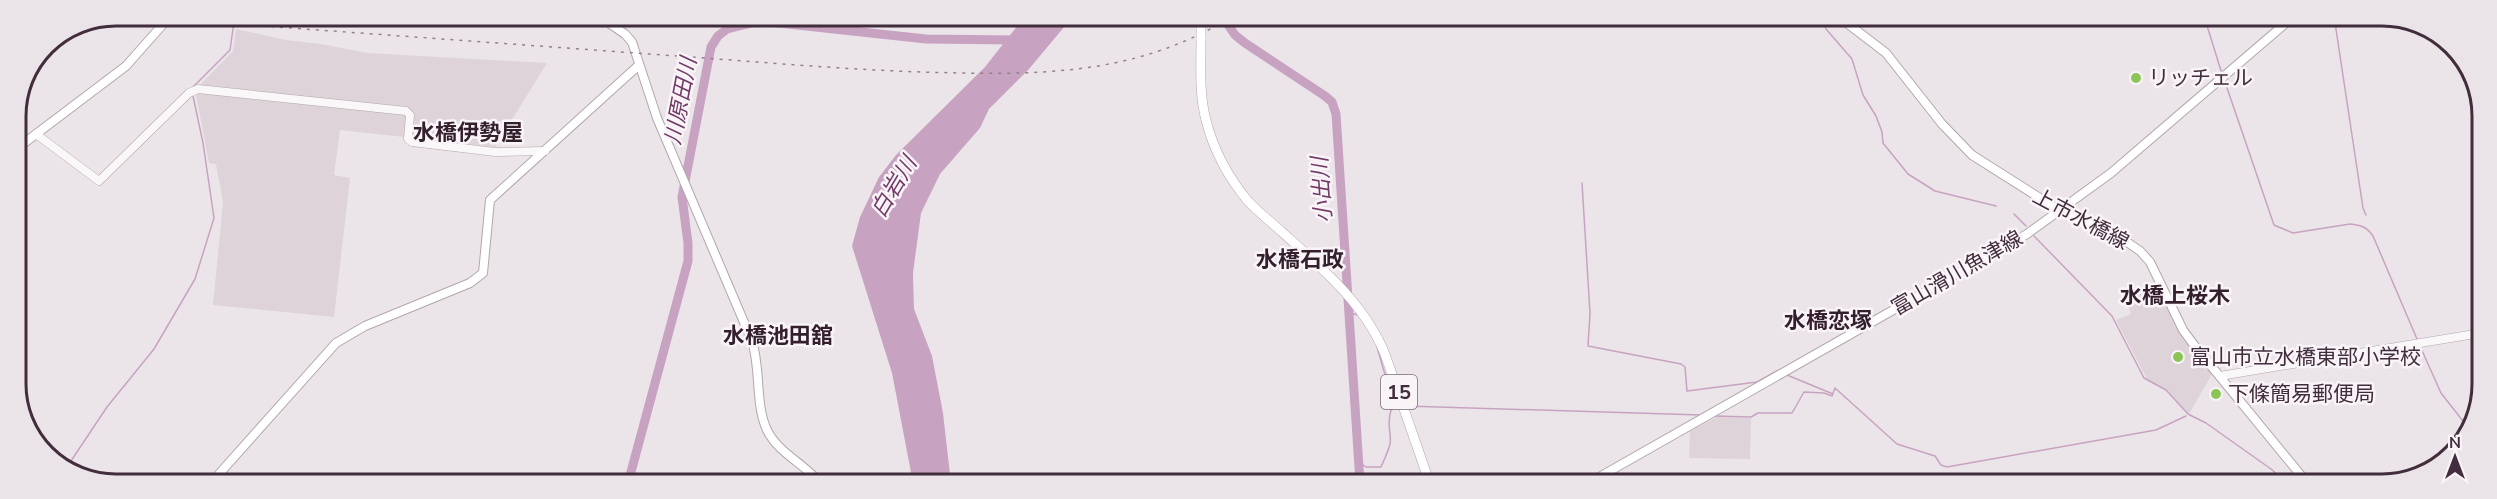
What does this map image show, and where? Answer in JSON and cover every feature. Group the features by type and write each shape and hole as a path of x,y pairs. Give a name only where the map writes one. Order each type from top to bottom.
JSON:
{"main road":[{"path":"26,142 126,66 161,26"},
{"path":"613,26 629,38 657,118 754,348 763,419 767,430 776,443 810,474"},
{"name":"15","path":"1201,26 1201,87 1205,119 1220,158 1249,202 1334,281 1356,305 1379,337 1428,474"},
{"name":"上市水橋線","path":"1849,26 1886,54 1942,124 1972,155 2061,211 2127,242 2145,257 2155,272 2183,330 2300,474"},
{"name":"富山滑川魚津線","path":"1605,474 2027,234 2111,173 2282,26"},
{"path":"219,474 336,343 365,326 470,283 483,273 490,201 639,65"}],"street":[{"path":"36,134 99,182 189,93 198,89 406,111 410,115 408,139 412,142 495,152 545,151"},
{"path":"2220,376 2472,334"}],"shaded area":[{"path":"236,29 286,40 368,53 547,63 495,147 340,130 334,175 350,178 334,317 213,305 223,202 216,164 209,163 196,95 200,85 233,51"},
{"path":"2159,288 2181,333 2212,374 2189,414 2166,389 2147,379 2116,320 2131,314 2124,297"},
{"path":"1717,417 1751,418 1750,459 1689,458 1690,431"}],"water":[{"name":"白岩川","path":"1017,26 1065,26 1029,69 989,109 980,128 940,174 921,213 913,273 914,309 932,356 943,413 950,474 911,474 892,373 852,246 860,217 879,177 896,155 985,67"}],"waterway":[{"path":"192,88 230,50 233,26"},
{"name":"川原田川","path":"630,474 688,261 682,197 711,47 718,36 727,29 739,26"},
{"name":"川原田川","path":"806,26 926,39 1016,40"},
{"name":"小出川","path":"1229,26 1245,43 1325,96 1332,102 1336,114 1359,474"},
{"path":"1825,26 1852,59 1863,95 1876,116 1882,132 1883,143 1908,174 1935,191 1996,206"},
{"path":"2207,26 2222,74"},
{"path":"2336,26 2363,208 2366,215"},
{"path":"2225,82 2274,225 2293,233 2350,224 2366,229 2373,236 2417,339"},
{"path":"71,461 107,407 154,349 195,279 214,218 203,143 193,96"},
{"path":"1582,183 1590,313 1588,346 1681,364 1685,367 1687,391 1757,382 1777,371"},
{"path":"2014,214 2026,226"},
{"path":"2034,236 2112,316 2144,378 2166,390 2188,414 2206,423 2277,474"},
{"path":"1350,313 1358,315"},
{"path":"2420,346 2441,393 2463,421"},
{"path":"1377,347 1388,385 1387,403 1399,405"},
{"path":"1787,375 1833,394"},
{"path":"1715,416 1751,417 1758,413 1792,413 1804,392 1824,393 1832,396 1835,388 1897,444 1935,456 1941,465 1947,467 2156,430 2186,416"},
{"path":"1359,462 1366,467 1381,467 1390,444 1391,410 1398,406"},
{"path":"1406,406 1701,415"}],"railway":[{"path":"263,26 824,67 1001,73 1079,69 1117,62 1154,53 1214,26"}],"place":[{"name":"リッチェル","path":"2136,78"},
{"name":"富山市立水橋東部小学校","path":"2178,357"},
{"name":"下條簡易郵便局","path":"2216,394"}],"district":[{"name":"水橋伊勢屋","path":"468,133"},
{"name":"水橋石政","path":"1300,260"},
{"name":"水橋上桜木","path":"2175,296"},
{"name":"水橋恋塚","path":"1828,321"},
{"name":"水橋池田舘","path":"778,336"}]}
